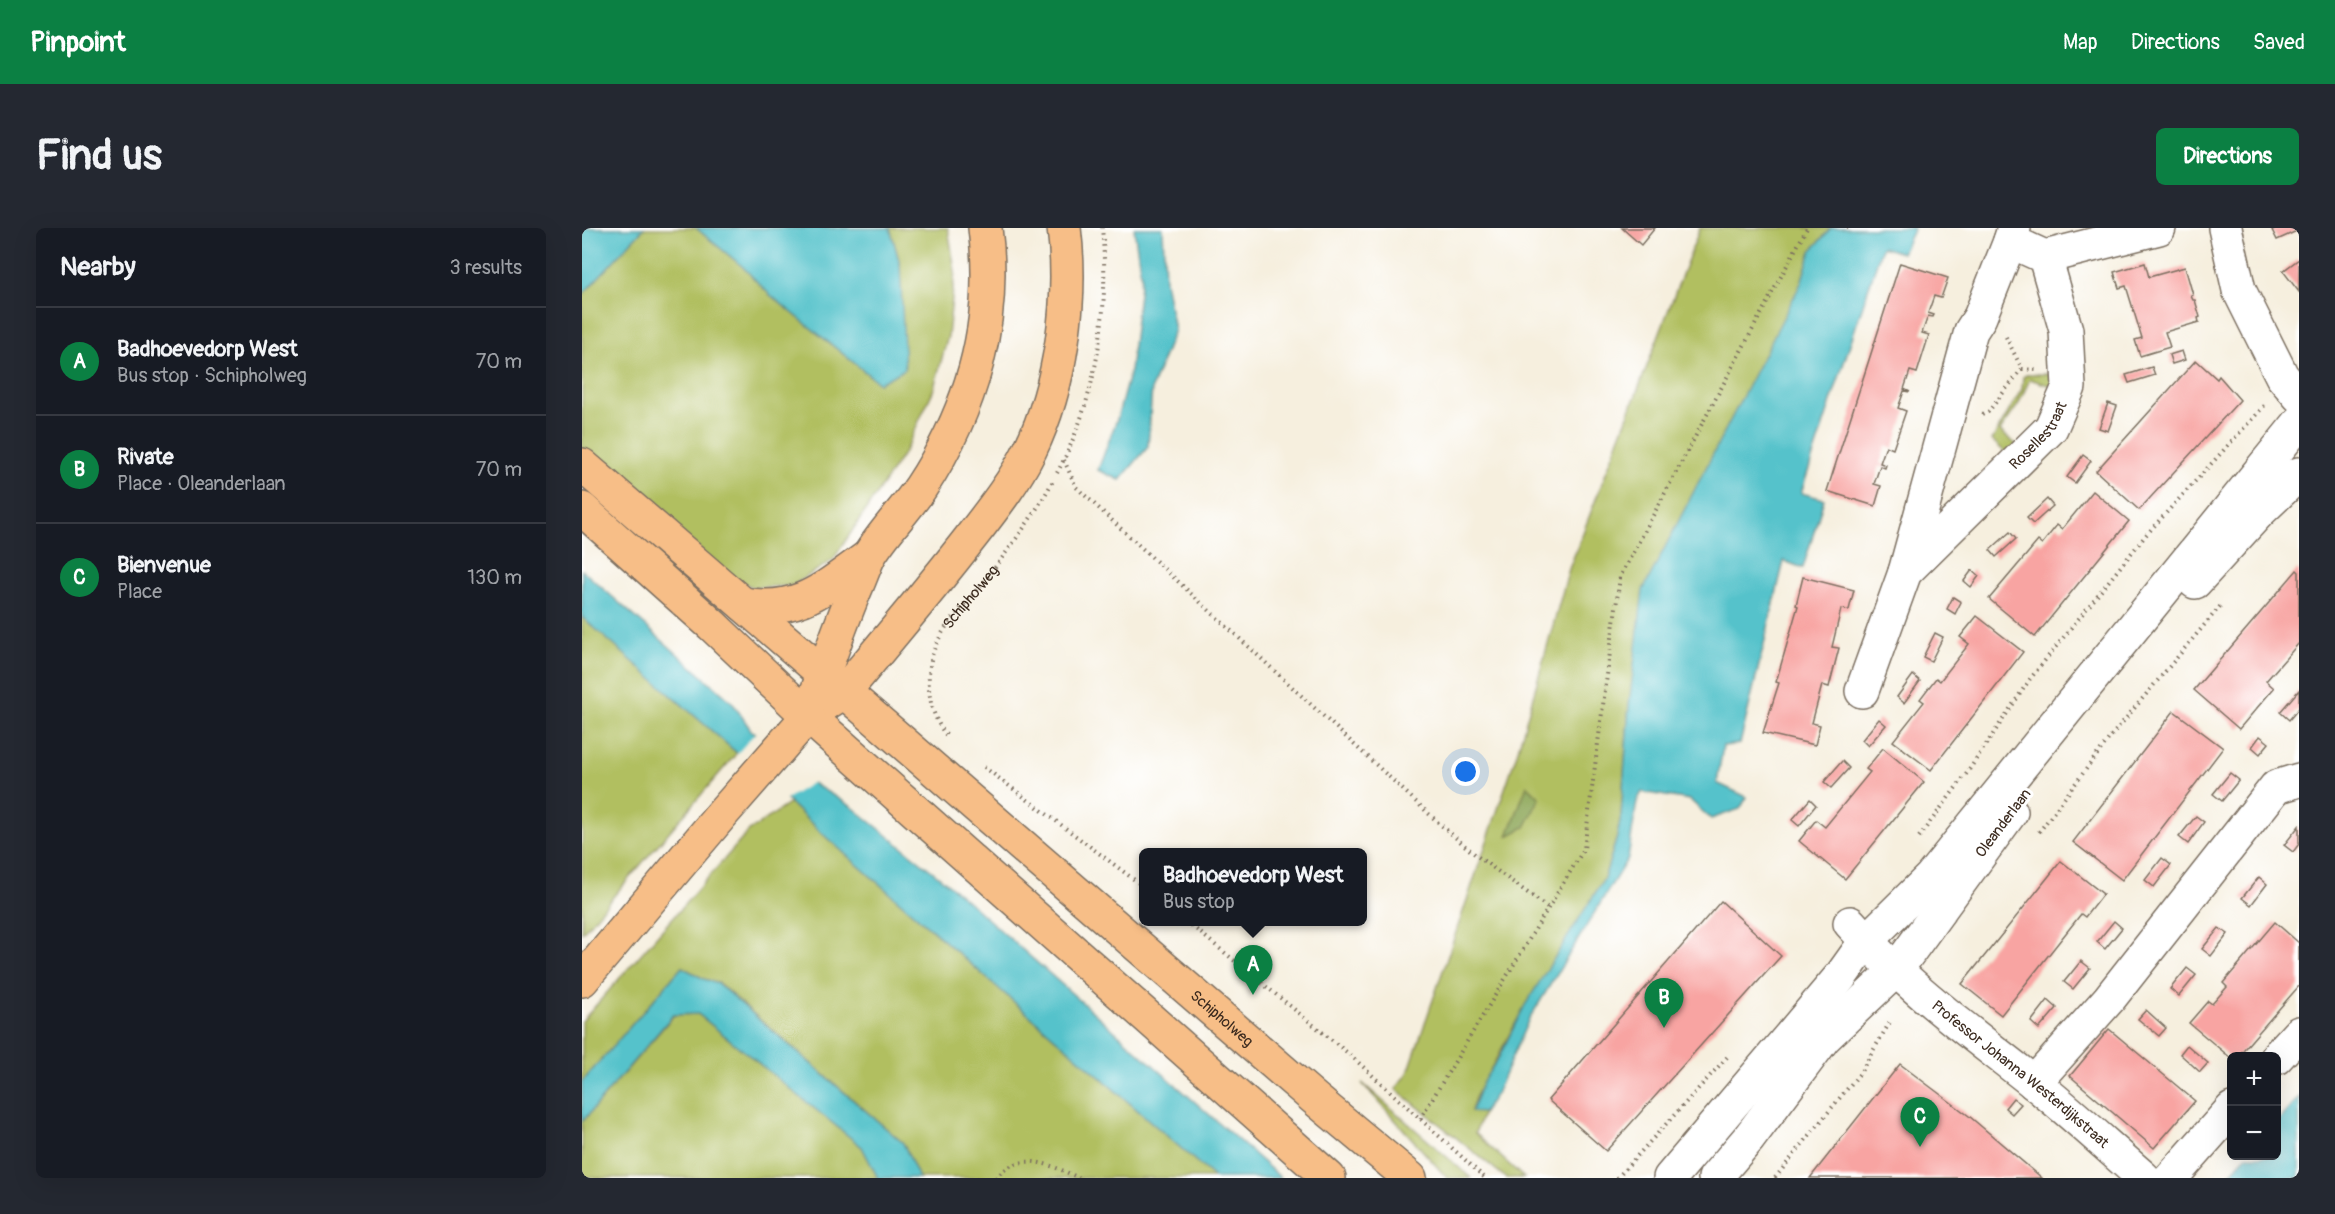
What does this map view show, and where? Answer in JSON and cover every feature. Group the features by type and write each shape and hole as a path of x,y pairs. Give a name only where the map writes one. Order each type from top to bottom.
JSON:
{"main road":[{"path":"834,682 842,622 869,556 920,488 955,428 974,377 986,322 988,269 985,228"},
{"path":"582,980 803,722 834,682 978,528 1029,451 1048,398 1060,347 1067,290 1064,228"},
{"name":"Schipholweg","path":"582,465 1410,1178"},
{"path":"582,510 712,624 803,722 1329,1178"},
{"path":"743,604 770,606 799,601 813,595 869,556"}],"street":[{"path":"2045,257 2159,228"},
{"path":"2225,228 2239,290 2293,389"},
{"name":"Rosellestraat","path":"1862,691 1905,572 1971,332 1980,317 2012,235 2045,257 2066,330 2069,387 2051,428 1905,572"},
{"name":"Oleanderlaan","path":"1670,1178 1841,976 1858,932 1931,877 2299,423"},
{"name":"Oleanderlaan","path":"1715,1178 1749,1138 1824,1038 1907,979 2059,748 2173,606 2258,513 2299,474"},
{"path":"2034,1083 2109,999 2276,787 2299,780"},
{"name":"Professor Johanna Westerdijkstraat","path":"1858,932 1907,979 2034,1083 2144,1178"},
{"path":"2281,1053 2299,1033"},
{"path":"2171,1178 2227,1115"}],"path":[{"name":"Schipholweg","path":"949,738 935,714 929,695 932,656 944,632 1036,511 1064,460 1073,438 1097,361 1104,306 1102,228"},
{"path":"1420,1119 1584,849 1620,577 1807,228"},
{"path":"1946,420 1966,423 1988,412 2022,369 2003,332 1980,317"},
{"path":"1918,837 1967,773 2030,679 2138,544 2293,389"},
{"path":"1064,460 1076,487 1441,825 1477,856 1548,907"},
{"path":"2032,840 2118,728 2228,597"},
{"path":"983,766 1139,884"},
{"path":"1192,926 1349,1054 1485,1178"},
{"path":"1775,1178 1860,1073 1888,1026 1907,979"},
{"path":"996,1178 1006,1168 1026,1161 1041,1161 1079,1178"}],"green space":[{"path":"644,228 696,228 742,266 769,294 879,383 900,264 890,228 948,228 955,271 948,336 933,391 905,451 833,560 792,586 753,587 728,577 582,451 582,295"},
{"path":"1700,228 1831,228 1811,251 1801,283 1629,705 1621,816 1604,879 1525,1006 1475,1098 1471,1111 1483,1113 1475,1133 1524,1178 1506,1178 1396,1089 1408,1073 1517,753 1569,569"},
{"path":"2028,374 2053,374 2051,386 2030,379 2018,405 2000,431 2017,445 2008,455 1992,440 2022,389 2023,377"},
{"path":"582,617 737,753 582,933"},
{"path":"1527,785 1540,798 1525,827 1508,836"},
{"path":"790,803 1215,1178 919,1178 903,1143 718,983 704,979 682,967 582,1082 582,1021 749,831"},
{"path":"698,1014 862,1147 878,1178 582,1178 582,1122 674,1015"},
{"path":"1362,1083 1471,1178 1447,1178"}],"water":[{"path":"582,228 644,228 582,295"},
{"path":"696,228 890,228 900,264 905,369 879,383 769,294 742,266"},
{"path":"1134,228 1163,228 1165,281 1174,330 1152,387 1148,447 1120,480 1098,470 1117,419 1130,371 1141,276"},
{"path":"1831,228 1914,228 1902,253 1882,247 1801,493 1824,499 1803,568 1784,561 1740,744 1723,746 1717,783 1747,797 1740,809 1711,819 1690,800 1642,792 1637,801 1628,858 1528,1021 1496,1094 1483,1113 1471,1112 1482,1083 1499,1057 1525,1005 1604,879 1621,816 1629,705 1643,590 1801,283 1811,251"},
{"path":"582,570 732,702 751,730 812,783 851,806 947,883 1281,1178 1215,1178 826,837 737,753 582,617"},
{"path":"682,967 717,983 903,1143 919,1178 878,1178 862,1147 698,1014 673,1015 582,1122 582,1082"},
{"path":"2299,1097 2299,1178 2226,1178 2242,1160 2281,1160 2281,1117"}],"pier":[{"path":"757,731 815,781 783,801 735,756"}],"building":[{"path":"1622,228 1655,228 1641,245"},
{"path":"2299,228 2299,230 2277,240 2272,230"},
{"path":"2299,259 2299,292 2283,271"},
{"path":"1900,263 1948,278 1941,298 1934,296 1928,313 1934,315 1933,317 1928,316 1922,333 1929,335 1917,373 1910,371 1904,389 1910,392 1904,391 1898,408 1906,411 1893,449 1886,446 1880,463 1886,465 1885,468 1880,466 1874,484 1881,486 1875,506 1827,491"},
{"path":"2145,263 2149,277 2185,267 2193,295 2191,296 2195,300 2200,317 2199,322 2165,332 2170,347 2140,356 2135,340 2142,338 2126,286 2119,288 2114,272"},
{"path":"2182,351 2185,360 2172,364 2169,355"},
{"path":"2196,360 2217,379 2219,376 2240,400 2139,510 2096,471"},
{"path":"2152,367 2155,375 2129,383 2126,375"},
{"path":"2108,403 2117,406 2108,431 2099,428"},
{"path":"2083,455 2091,461 2075,483 2067,477"},
{"path":"2093,491 2129,521 2035,637 1989,599 2038,541 2042,544 2057,525 2062,529"},
{"path":"2047,499 2053,506 2033,524 2027,518"},
{"path":"2010,532 2016,539 1996,557 1990,550"},
{"path":"1972,570 1979,576 1971,587 1964,581"},
{"path":"2297,570 2299,572 2299,643 2266,681 2274,688 2239,729 2194,690"},
{"path":"1803,577 1854,590 1849,610 1841,609 1832,647 1839,648 1829,687 1822,685 1812,723 1820,725 1815,745 1763,733 1779,683 1776,682 1798,606 1796,605"},
{"path":"1953,597 1961,602 1955,614 1947,609"},
{"path":"1977,616 2023,652 1931,770 1893,741 1924,702 1920,699 1936,678 1940,681 1969,644 1960,637"},
{"path":"1935,633 1943,637 1931,661 1923,657"},
{"path":"1913,675 1920,681 1904,703 1897,697"},
{"path":"2299,690 2299,708 2289,720 2280,712"},
{"path":"2174,711 2223,748 2122,880 2073,842"},
{"path":"1879,719 1886,725 1868,746 1862,740"},
{"path":"2260,736 2269,743 2260,754 2252,747"},
{"path":"1883,748 1924,782 1845,879 1799,841 1816,820 1825,827 1870,772 1866,769"},
{"path":"1842,761 1849,768 1831,788 1824,782"},
{"path":"2230,773 2239,780 2222,801 2213,794"},
{"path":"1810,799 1816,805 1799,826 1792,820"},
{"path":"2196,816 2204,822 2188,844 2179,837"},
{"path":"2299,826 2299,844 2293,852 2284,845"},
{"path":"2162,858 2171,865 2154,887 2145,880"},
{"path":"2061,861 2103,894 2085,917 2081,914 2001,1015 1962,984"},
{"path":"2259,877 2267,884 2251,905 2242,898"},
{"path":"1721,901 1781,956 1606,1151 1548,1100"},
{"path":"2114,921 2122,928 2105,949 2097,942"},
{"path":"2275,922 2299,943 2299,986 2241,1052 2227,1052 2227,1055 2189,1023 2208,1001 2212,1004 2227,987 2223,983"},
{"path":"2219,928 2228,934 2211,956 2202,949"},
{"path":"2081,961 2090,968 2073,989 2064,982"},
{"path":"2187,968 2196,975 2179,996 2170,989"},
{"path":"2048,1000 2057,1008 2039,1029 2031,1022"},
{"path":"2146,1010 2166,1028 2159,1036 2138,1019"},
{"path":"2109,1029 2195,1101 2154,1148 2070,1076"},
{"path":"2187,1045 2208,1063 2200,1072 2180,1054"},
{"path":"1900,1064 1969,1116 2042,1178 1810,1178"},
{"path":"2013,1098 2021,1104 2012,1114 2005,1108"}],"place":[{"name":"Badhoevedorp West","path":"1253,995"},
{"name":"Rivate","path":"1664,1028"},
{"name":"Bienvenue","path":"1920,1147"}]}
